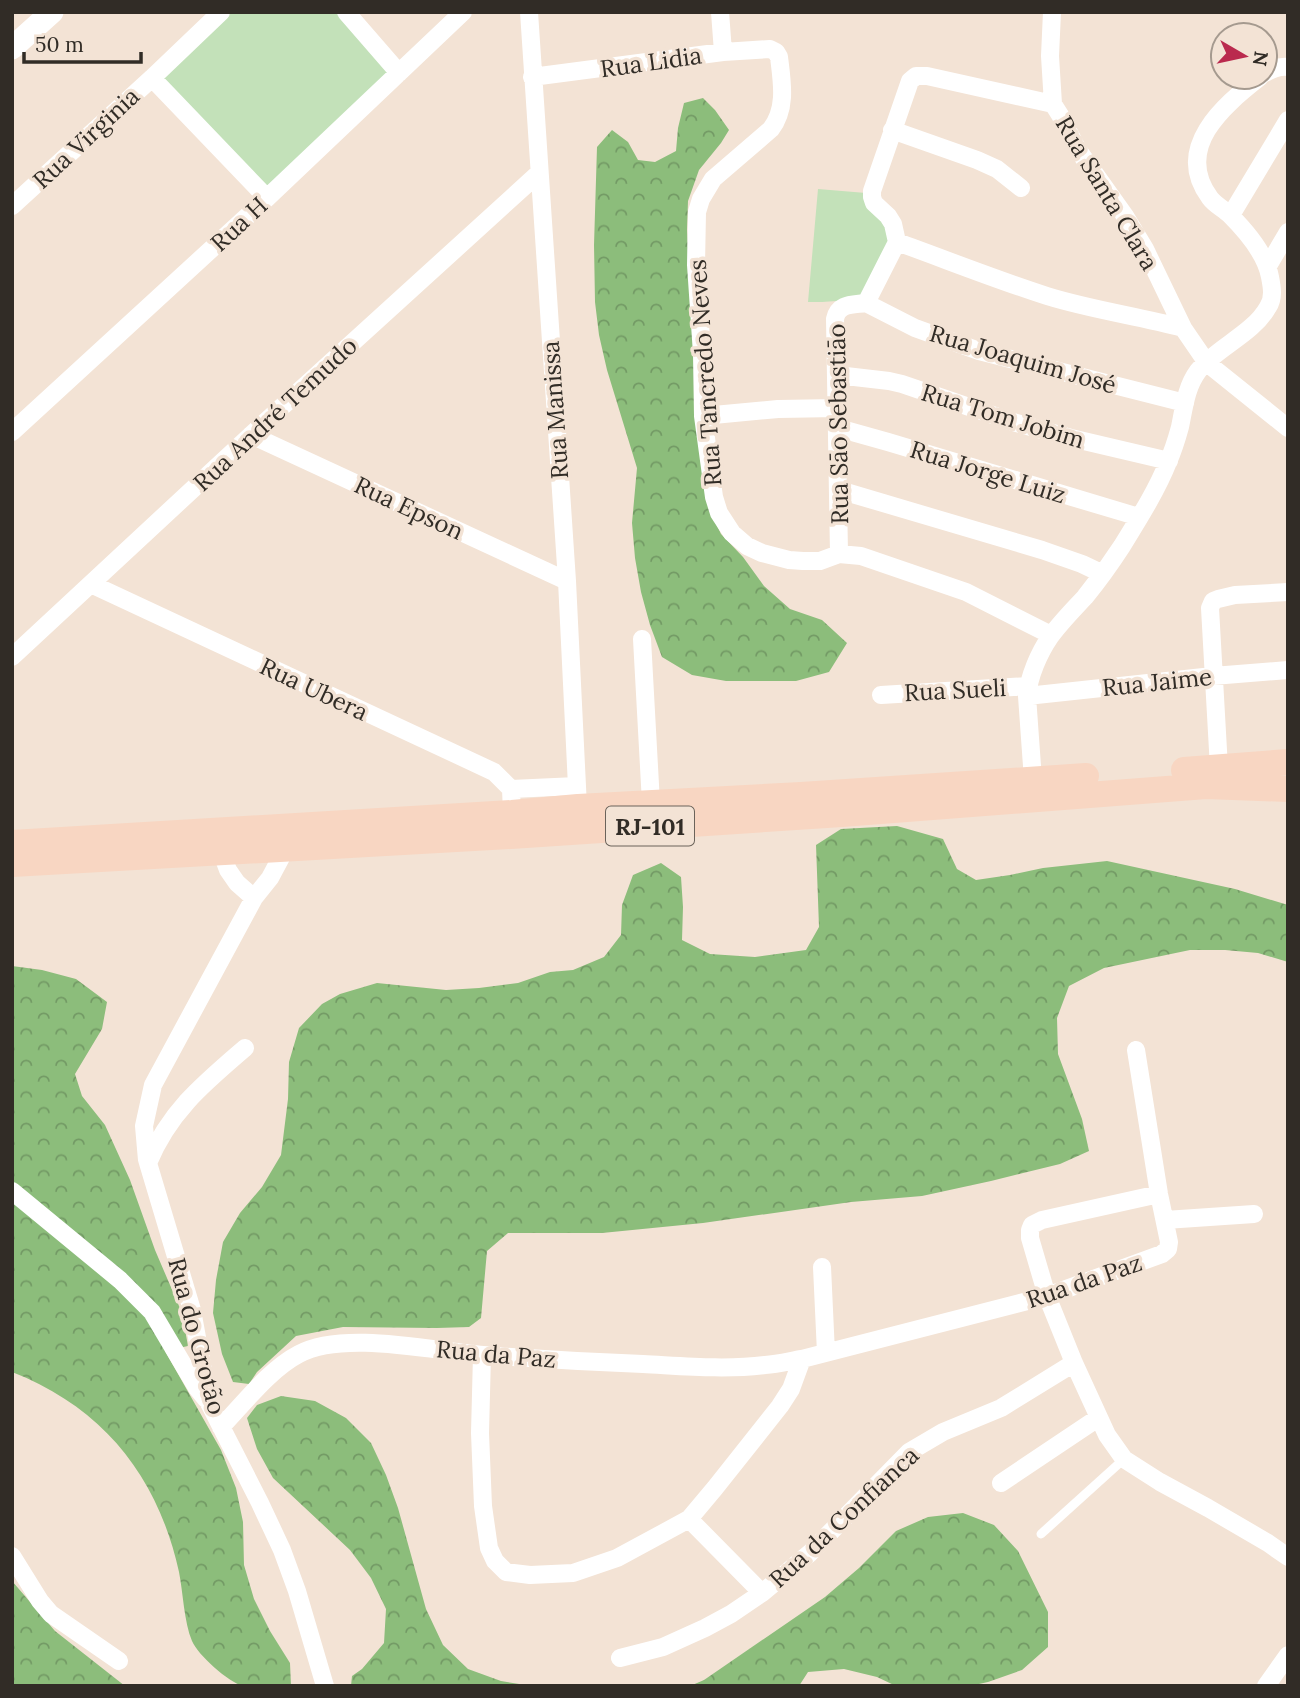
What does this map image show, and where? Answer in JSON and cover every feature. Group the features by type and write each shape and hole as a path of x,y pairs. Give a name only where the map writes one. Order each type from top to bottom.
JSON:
{"main road":[{"path":"12,48 52,12"},
{"name":"RJ-101","path":"12,843 512,801 577,797 651,803 801,796 1288,762"},
{"name":"RJ-101","path":"12,864 842,814 1206,786 1288,789"}],"street":[{"name":"Rua Virginia","path":"12,206 221,12"},
{"path":"346,12 400,73"},
{"name":"Rua H","path":"12,432 267,198 463,12"},
{"name":"Rua Manissa","path":"529,12 566,581 577,797"},
{"path":"720,12 723,52"},
{"name":"Rua Santa Clara","path":"1052,12 1049,56 1053,104 1078,150 1118,204 1145,249 1183,328 1207,363"},
{"name":"Rua Lidia","path":"532,77 723,52 771,49"},
{"name":"Rua Tancredo Neves","path":"771,49 779,57 782,100 777,121 713,179 701,199 695,228 703,416 714,497 719,513 732,533 747,546 762,553 789,560 820,561 839,554 861,556 966,592 1051,635"},
{"path":"1053,104 928,76 916,76 910,80 872,191 877,206 893,224 897,242 1048,296 1183,328"},
{"path":"152,78 267,198"},
{"path":"1033,780 1028,691 1042,649 1103,574 1160,482 1198,370 1260,319 1272,298 1268,266 1231,215 1211,199 1197,169 1196,156 1200,141 1217,116 1245,91"},
{"path":"1231,215 1288,120"},
{"path":"892,130 977,160 997,169 1021,188"},
{"name":"Rua André Temudo","path":"12,657 539,173"},
{"path":"1268,266 1288,232"},
{"name":"Rua Sāo Sebastiāo","path":"839,554 836,312 846,306 866,303 897,242"},
{"name":"Rua Joaquim José","path":"866,303 915,328 979,351 1185,403"},
{"path":"1207,363 1288,428"},
{"name":"Rua Tom Jobim","path":"837,375 902,384 1024,425 1169,461"},
{"path":"703,416 778,409 836,408"},
{"name":"Rua Jorge Luiz","path":"838,428 1139,517"},
{"name":"Rua Epson","path":"251,435 566,581"},
{"path":"839,490 1042,550 1103,574"},
{"name":"Rua Ubera","path":"91,584 494,772 512,801"},
{"path":"1219,768 1210,608 1213,601 1235,595 1288,592"},
{"path":"642,639 651,803"},
{"name":"Rua Jaime","path":"1028,691 1288,670"},
{"name":"Rua Sueli","path":"881,695 1028,691"},
{"name":"Rua do Grotão","path":"286,848 270,877 254,898 167,1056 153,1085 144,1126 148,1163 192,1310 209,1403 282,1550 325,1686"},
{"path":"222,851 228,870 237,883 254,898"},
{"path":"148,1163 164,1129 178,1110 244,1048"},
{"name":"Rua da Paz","path":"221,1427 281,1366 299,1353 340,1343 597,1362 712,1367 766,1365 802,1359 1047,1296 1162,1254 1168,1249 1169,1242 1136,1050"},
{"path":"12,1192 120,1280 152,1312 197,1388 209,1403"},
{"path":"1159,1194 1042,1220 1032,1225 1030,1238 1047,1296 1098,1418 1124,1459 1288,1557"},
{"path":"1165,1220 1254,1214"},
{"path":"822,1267 826,1353"},
{"path":"482,1354 480,1433 483,1506 489,1548 495,1561 506,1572 530,1575 573,1573 617,1558 689,1519 780,1406 791,1389 802,1359"},
{"name":"Rua da Confianca","path":"621,1658 663,1647 731,1614 810,1553 909,1452 943,1432 1001,1408 1073,1363"},
{"path":"1001,1483 1098,1418"},
{"name":"Rua da Confianca","path":"689,1519 762,1592"},
{"path":"12,1556 51,1614 119,1661"},
{"path":"1266,1686 1288,1655"}],"lane":[{"path":"1041,1534 1124,1459"}],"green space":[{"path":"221,12 346,12 399,73 267,198 152,78"},
{"path":"703,98 729,130 699,170 688,201 687,230 694,354 710,511 721,534 743,557 764,586 790,609 822,620 847,643 829,672 796,681 726,681 692,675 662,657 641,592 635,558 632,523 637,468 599,335 595,302 594,245 597,147 612,130 628,142 638,160 655,162 676,151 684,103"},
{"path":"818,189 866,193 887,223 889,241 864,294 857,297 829,302 808,302"},
{"path":"897,826 943,839 957,869 976,880 1043,868 1107,861 1235,889 1288,905 1288,962 1258,953 1190,950 1104,968 1069,986 1057,1018 1058,1054 1082,1119 1089,1151 1060,1164 922,1196 851,1202 703,1223 602,1233 508,1233 487,1251 481,1318 469,1327 343,1327 296,1336 257,1372 249,1384 233,1382 222,1354 213,1313 223,1242 281,1155 288,1099 289,1062 299,1028 322,1004 340,994 377,983 446,990 479,988 518,983 550,972 573,970 604,957 621,935 622,905 633,875 661,863 681,877 682,940 710,954 755,957 806,950 819,927 816,845 841,829"},
{"path":"12,966 76,979 107,1002 102,1029 75,1074 82,1096 105,1125 130,1180 155,1250 182,1313 188,1346 165,1351 221,1450 236,1488 243,1522 244,1565 254,1599 290,1663 291,1686 243,1686 222,1674 200,1653 189,1633 179,1572 170,1538 141,1476 100,1426 74,1405 45,1387 12,1372"},
{"path":"281,1396 315,1401 346,1418 371,1443 398,1508 426,1609 443,1645 468,1669 501,1681 532,1686 351,1686 352,1676 362,1669 384,1643 386,1609 371,1578 350,1550 273,1478 257,1449 247,1418 257,1405"},
{"path":"963,1513 994,1525 1018,1551 1048,1612 1048,1647 1022,1670 970,1686 896,1686 877,1677 844,1669 808,1672 799,1686 690,1686 704,1680 825,1597 896,1531 928,1517"},
{"path":"12,1581 55,1631 125,1686 12,1686"}]}
